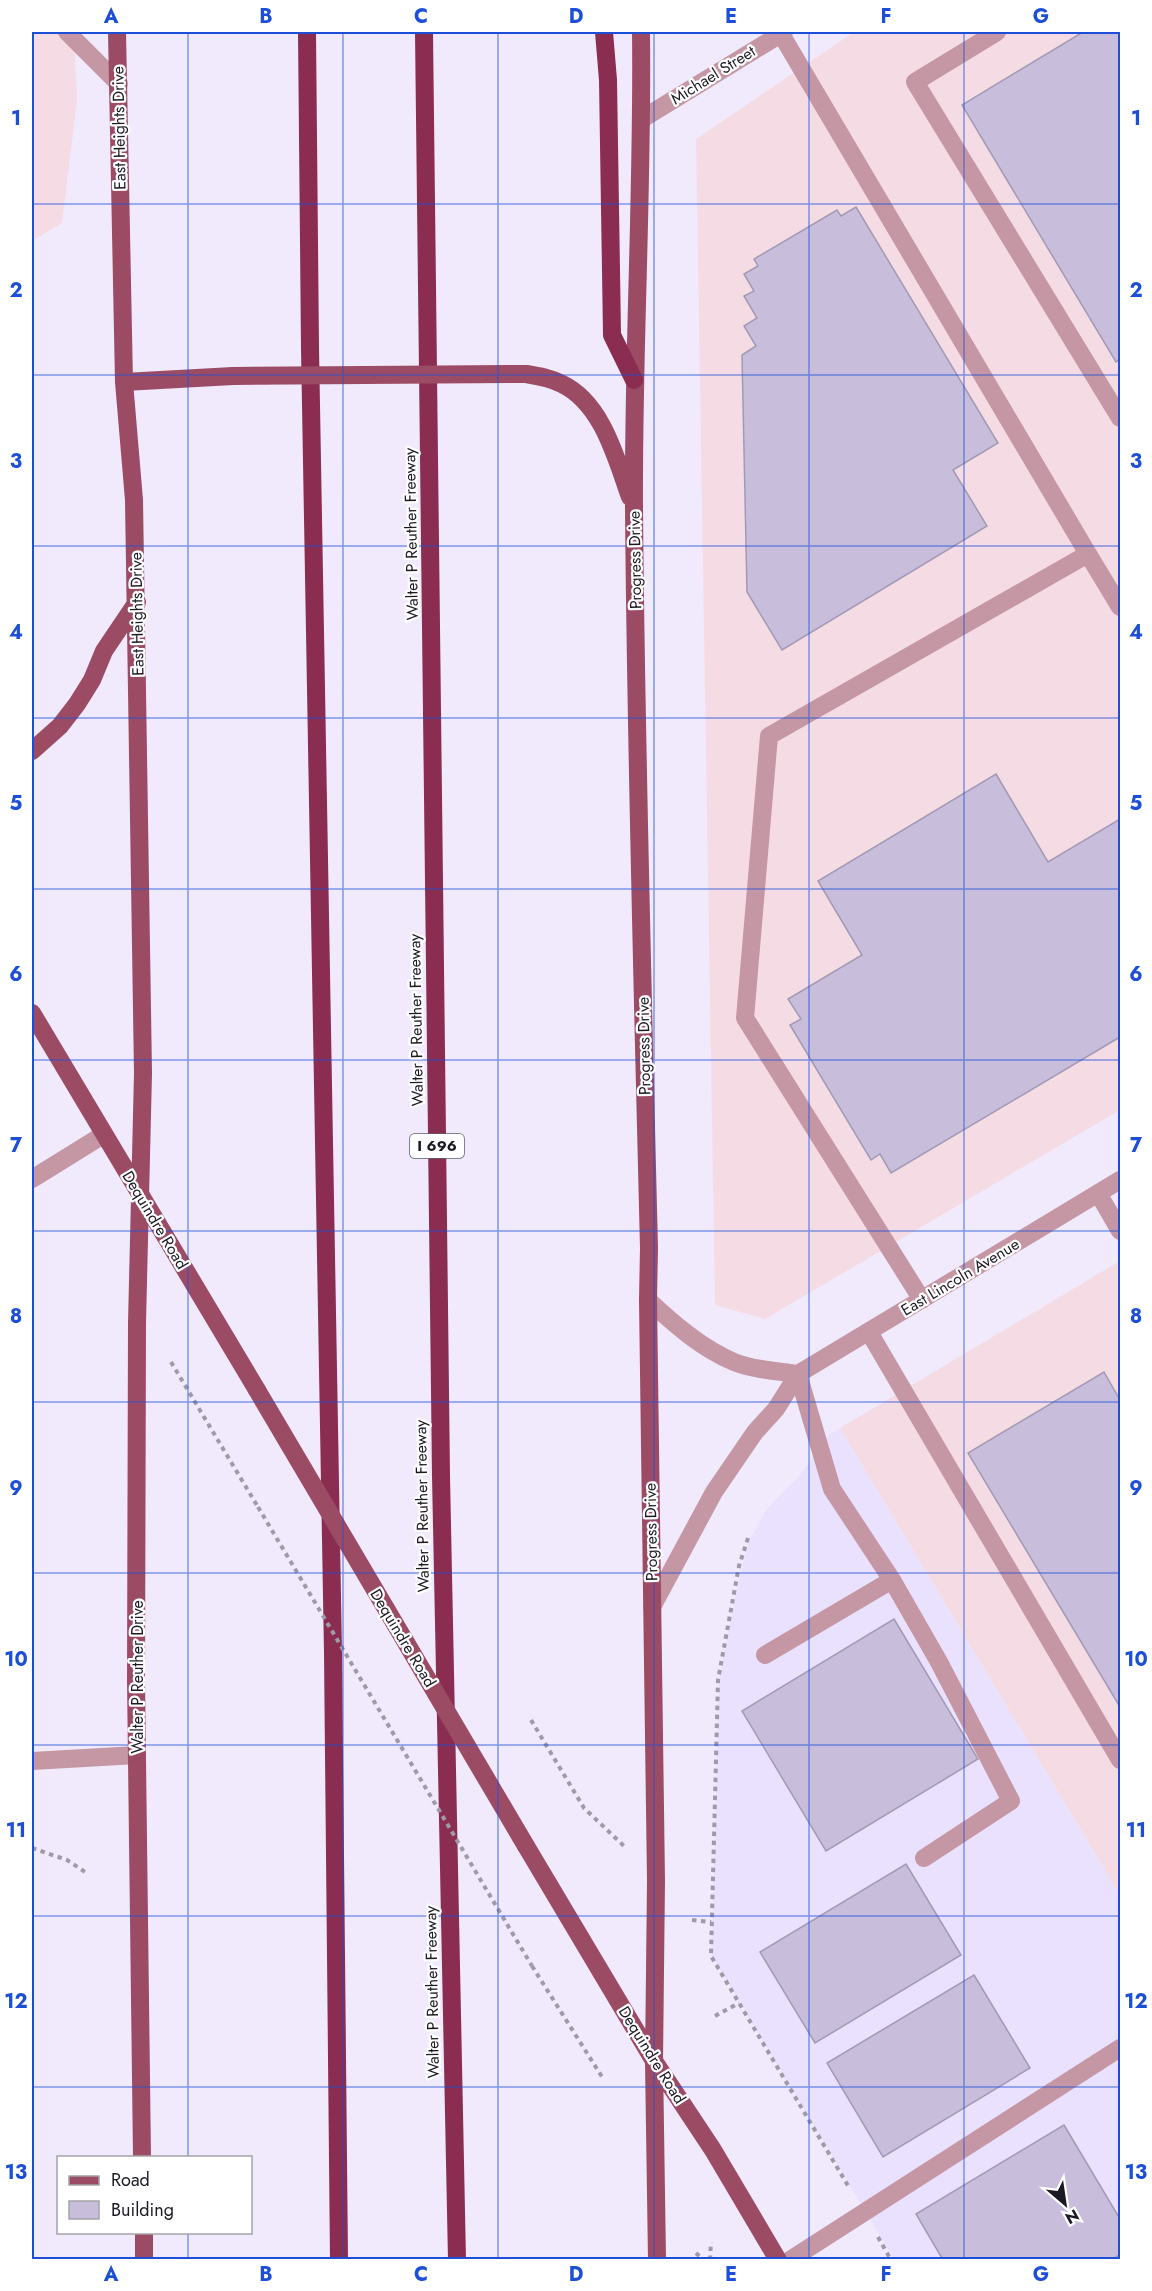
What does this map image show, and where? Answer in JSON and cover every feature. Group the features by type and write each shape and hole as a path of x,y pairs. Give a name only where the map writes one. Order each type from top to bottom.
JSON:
{"highway":[{"path":"307,32 310,348 333,1641 339,2259"},
{"name":"Walter P Reuther Freeway","path":"424,32 441,1476 457,2259"},
{"path":"604,32 608,80 612,335 634,380"}],"main road":[{"name":"East Heights Drive","path":"117,32 124,382 134,500 137,602 143,1073 141,1196"},
{"name":"Progress Drive","path":"641,32 642,119 634,380 634,510 649,1248 656,1881 654,2061"},
{"path":"124,382 233,376 526,374 546,378 564,384 593,412 607,436 634,510"},
{"path":"32,751 60,726 77,704 92,680 104,651 137,602"},
{"name":"Dequindre Road","path":"32,1013 654,2061 713,2150 778,2259"},
{"name":"Walter P Reuther Drive","path":"141,1196 137,1323 137,1755 142,2156"},
{"path":"654,2061 657,2259"},
{"path":"144,2234 144,2259"}],"street":[{"path":"67,32 119,84"},
{"path":"997,32 915,82 1120,418"},
{"path":"782,33 1120,607"},
{"name":"Michael Street","path":"642,119 782,33"},
{"path":"922,1300 745,1018 770,736 1088,554"},
{"path":"32,1179 103,1135"},
{"name":"East Lincoln Avenue","path":"652,1607 714,1492 755,1432 776,1409 798,1374 1120,1180"},
{"path":"1098,1193 1120,1231"},
{"path":"648,1300 680,1329 711,1351 736,1363 798,1374 832,1489 892,1580 939,1662 1011,1801 924,1858"},
{"path":"869,1332 1120,1760"},
{"path":"765,1655 892,1580"},
{"path":"32,1761 137,1755"},
{"path":"790,2259 1120,2048"}],"path":[{"path":"171,1362 532,1966 604,2080"},
{"path":"748,1538 739,1566 718,1680 711,1956 891,2259"},
{"path":"531,1720 584,1808 624,1846"},
{"path":"32,1848 67,1860 88,1874"},
{"path":"692,1920 711,1922"},
{"path":"716,2016 739,2003"},
{"path":"710,2259 711,2242"},
{"path":"696,2253 703,2259"}],"shaded area":[{"path":"32,32 74,32 77,101 62,223 32,241"},
{"path":"854,32 1120,32 1120,1110 765,1319 715,1305 696,139"},
{"path":"1120,1261 1120,1895 840,1428"},
{"path":"840,1428 1120,1895 1120,2259 894,2259 712,1956 719,1683 737,1588 749,1541 766,1510 800,1475 829,1435"}],"building":[{"path":"1083,32 1120,32 1120,359 1116,362 962,105"},
{"path":"856,207 998,443 953,470 987,526 782,650 747,592 742,355 756,346 744,326 757,318 744,296 754,291 744,274 758,266 754,259 837,210 841,216"},
{"path":"996,774 1048,862 1120,819 1120,1037 891,1173 880,1154 871,1160 790,1025 801,1019 788,999 862,955 818,881"},
{"path":"1104,1372 1120,1400 1120,1707 968,1453"},
{"path":"894,1619 978,1759 826,1851 742,1711"},
{"path":"906,1864 961,1955 815,2043 760,1952"},
{"path":"974,1975 1030,2068 883,2157 827,2063"},
{"path":"1064,2125 1120,2219 1120,2254 1112,2260 943,2260 916,2214"}]}
